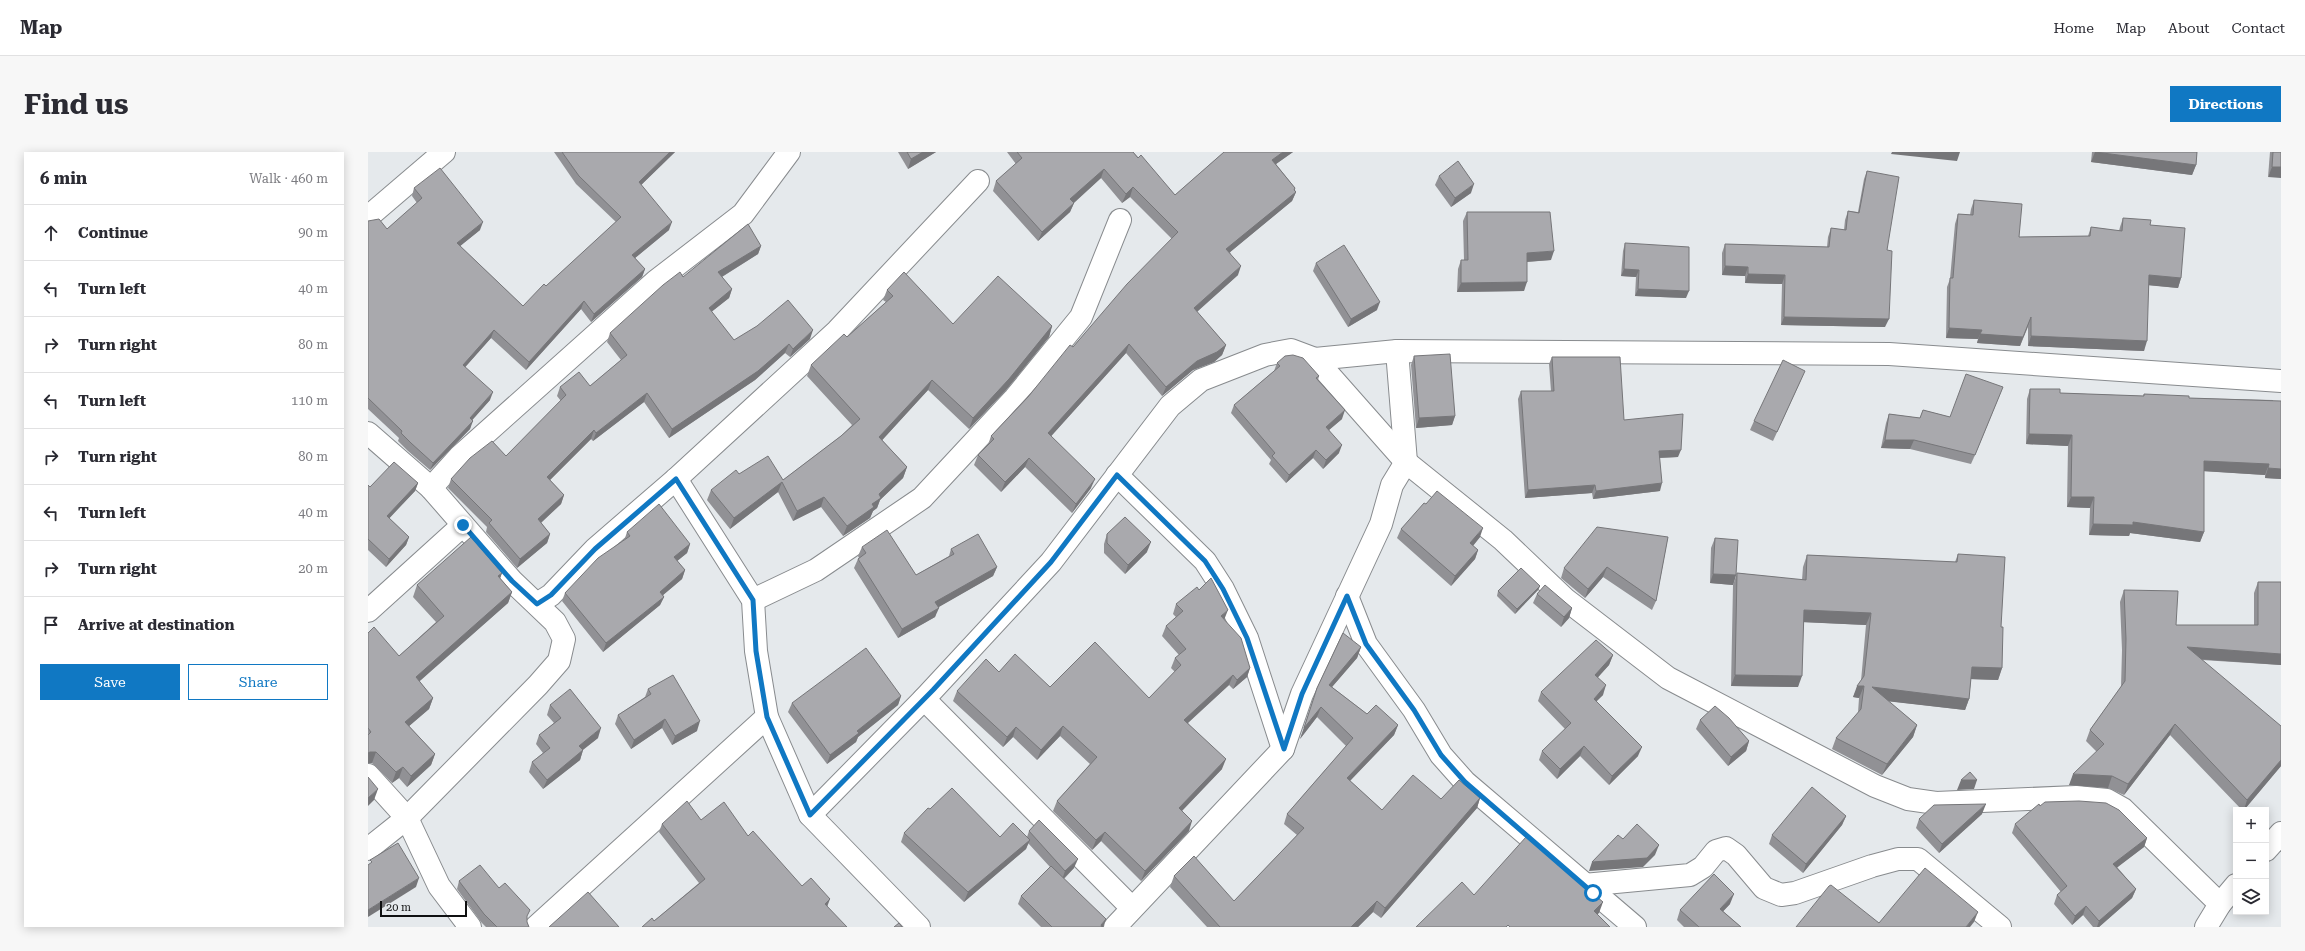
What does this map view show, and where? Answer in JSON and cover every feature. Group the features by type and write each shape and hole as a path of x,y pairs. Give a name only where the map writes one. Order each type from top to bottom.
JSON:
{"street":[{"path":"368,217 444,152"},
{"path":"431,488 459,457 656,281 743,214 789,152"},
{"path":"537,604 551,595 595,549 676,479 837,331 978,181"},
{"path":"753,600 816,570 922,498 1015,398 1081,317 1120,220"},
{"path":"810,815 924,699 1051,562 1170,406 1202,380 1266,355 1291,350 1315,359 1397,351 1889,354 2281,381"},
{"path":"1115,927 1284,749 1302,694 1380,524 1392,485 1406,462 1397,351"},
{"path":"1315,359 1406,462 1502,540 1565,599 1668,678 1875,786 1908,799 1936,803 2076,797 2107,800 2123,809 2220,904"},
{"path":"368,433 431,488 512,581 555,622 564,639 559,662 407,818 368,849"},
{"path":"1117,475 1205,561 1223,589 1247,638 1284,749"},
{"path":"676,479 753,600 756,651 767,717 810,815 919,927"},
{"path":"368,611 463,525"},
{"path":"1347,596 1366,644 1409,704 1441,755 1465,782 1635,927"},
{"path":"924,699 1132,908"},
{"path":"536,927 767,717"},
{"path":"368,775 407,818 439,886 470,927"},
{"path":"2269,847 2281,833"},
{"path":"1584,885 1690,875 1703,867 1716,851 1726,848 1736,855 1764,888 1781,895 1795,893 1878,864 1898,859 1918,859 1990,924"},
{"path":"2206,927 2220,904 2233,889"}],"building":[{"path":"562,152 670,152 639,182 672,222 632,255 645,269 594,314 584,301 529,362 494,330 463,365 493,392 470,418 473,421 433,463 401,433 402,431 368,398 368,221 379,219 387,229 422,198 414,188 440,168 483,222 457,243 523,306 544,284 546,286 621,217 579,176"},
{"path":"907,152 923,152 911,159"},
{"path":"1017,152 1133,152 1138,158 1141,155 1175,195 1224,152 1283,152 1272,160 1295,188 1294,190 1296,192 1226,249 1241,266 1194,308 1226,345 1217,352 1197,361 1166,387 1129,344 1048,433 1095,479 1076,504 1029,458 1005,482 978,455 994,439 991,436 1028,397 1070,345 1073,347 1127,284 1178,232 1133,187 1126,194 1104,169 1070,199 1074,203 1042,232 996,181 1022,158"},
{"path":"2095,152 2197,152 2196,165"},
{"path":"2273,152 2281,152 2281,167 2272,167"},
{"path":"1458,161 1474,184 1455,198 1439,176"},
{"path":"1867,171 1899,177 1887,250 1892,251 1889,319 1784,317 1785,275 1748,274 1748,267 1725,266 1725,244 1829,247 1831,228 1846,230 1848,211 1859,213"},
{"path":"1974,200 2022,204 2019,237 2090,236 2091,227 2122,231 2123,218 2151,220 2150,225 2185,228 2181,278 2149,275 2147,341 2031,336 2031,317 2023,337 1980,334 1982,330 1949,328 1950,278 1953,278 1958,214 1973,215"},
{"path":"1467,212 1550,212 1554,251 1527,253 1527,282 1461,283 1461,260 1468,260"},
{"path":"748,224 761,246 718,272 732,289 709,308 734,340 757,326 788,300 813,330 793,349 789,344 758,371 672,429 647,393 596,433 594,430 547,477 564,495 538,519 550,534 520,559 489,523 492,520 451,479 470,458 492,441 506,456 566,395 560,387 579,372 590,386 627,355 610,333 663,285 680,272 683,277"},
{"path":"1625,243 1689,247 1689,291 1638,289 1639,270 1624,269"},
{"path":"1344,245 1380,302 1351,319 1316,263"},
{"path":"904,272 953,324 998,276 1052,326 1009,379 973,418 932,380 879,437 907,467 879,494 881,498 872,504 874,507 847,526 824,497 797,511 782,482 734,518 711,490 736,470 739,474 768,456 783,480 841,436 860,419 811,365 844,334 847,337 893,296 887,290"},
{"path":"1450,354 1455,416 1419,418 1414,356"},
{"path":"1293,355 1303,358 1319,376 1316,378 1345,410 1326,427 1342,445 1326,460 1316,450 1289,475 1272,456 1275,453 1234,405 1280,366 1277,363 1285,356"},
{"path":"1552,357 1620,357 1624,420 1683,414 1681,450 1659,451 1662,483 1596,491 1595,485 1528,490 1521,391 1554,391"},
{"path":"1783,360 1805,371 1777,432 1754,421"},
{"path":"1966,374 2003,387 1975,455 1914,440 1885,440 1889,414 1920,418 1923,410 1950,417"},
{"path":"2030,389 2060,389 2060,393 2144,396 2144,394 2189,396 2189,398 2281,401 2281,469 2268,468 2269,464 2204,461 2204,532 2133,522 2133,525 2093,524 2094,497 2071,497 2072,435 2029,434"},
{"path":"394,462 418,483 387,516 409,537 389,559 368,539 368,485 370,487"},
{"path":"1437,491 1483,528 1470,543 1478,550 1455,576 1401,529"},
{"path":"659,504 690,544 674,557 685,570 660,592 664,597 606,643 565,593 598,558 630,536 627,532"},
{"path":"1125,517 1151,542 1128,565 1107,543 1107,534"},
{"path":"1597,527 1668,537 1656,601 1607,567 1588,589 1564,568"},
{"path":"887,530 916,575 954,554 951,549 978,534 997,567 935,602 939,608 902,629 858,559 866,553 862,547"},
{"path":"471,537 502,573 498,576 512,592 416,677 433,698 405,722 435,754 411,776 403,767 396,772 376,752 368,753 368,735 371,732 368,728 368,633 374,627 399,656 444,616 417,585"},
{"path":"1715,538 1738,540 1736,575 1713,574"},
{"path":"1958,554 2005,557 2001,627 2003,627 2002,668 1972,667 1969,699 1872,687 1917,725 1887,764 1836,738 1861,709 1864,686 1857,686 1864,676 1871,613 1804,610 1802,676 1735,675 1737,573 1806,580 1807,555 1957,562"},
{"path":"1521,568 1540,586 1517,609 1498,591"},
{"path":"1211,578 1228,610 1221,616 1241,638 1250,668 1237,680 1233,675 1184,720 1226,759 1179,808 1192,821 1145,871 1105,832 1096,840 1057,801 1097,757 1063,726 1041,750 1016,727 1007,737 957,691 986,659 999,672 1015,654 1050,687 1095,642 1149,698 1181,665 1175,658 1186,649 1166,626 1183,611 1176,604 1197,587 1199,590"},
{"path":"2258,582 2281,582 2281,654 2187,647 2281,726 2281,760 2247,800 2175,724 2128,784 2112,776 2073,774 2104,744 2090,730 2125,681 2126,639 2124,590 2178,591 2176,625 2258,625"},
{"path":"1545,585 1572,608 1564,617 1537,594"},
{"path":"1343,633 1361,647 1329,685 1367,714 1376,705 1398,725 1347,778 1382,810 1413,775 1441,799 1459,780 1480,798 1385,908 1377,901 1351,927 1220,927 1174,876 1194,856 1234,901 1304,828 1287,814 1353,738 1321,707 1304,728 1317,688"},
{"path":"1596,640 1613,655 1595,675 1606,685 1594,699 1642,747 1612,776 1584,746 1560,769 1542,751 1571,723 1541,692"},
{"path":"866,648 901,696 857,731 859,733 830,755 792,703"},
{"path":"673,675 700,721 675,736 665,719 634,740 618,715 651,694 648,689"},
{"path":"570,689 601,728 579,746 583,750 547,780 532,762 550,748 539,735 561,718 550,705"},
{"path":"1715,706 1729,718 1749,741 1731,757 1700,720"},
{"path":"1970,772 1977,780 1961,780"},
{"path":"368,777 378,789 368,798"},
{"path":"1812,787 1846,816 1806,864 1772,835"},
{"path":"952,788 1000,837 1013,823 1030,840 968,892 904,833 928,808 930,809"},
{"path":"687,801 701,820 724,802 748,836 753,831 802,886 811,878 830,899 825,904 847,927 642,927 652,918 654,921 705,879 662,824"},
{"path":"2079,801 2106,803 2119,810 2147,838 2113,864 2136,889 2099,921 2086,906 2075,916 2057,895 2067,886 2015,824 2039,804 2040,806 2045,802"},
{"path":"1986,804 1942,844 1919,819 1934,805"},
{"path":"1039,820 1078,859 1065,871 1029,831"},
{"path":"1637,824 1659,845 1647,858 1592,862 1618,835 1623,839"},
{"path":"1526,837 1603,902 1594,911 1610,927 1510,927 1508,925 1506,927 1416,927 1462,882 1474,895"},
{"path":"398,843 419,878 368,910 368,865 372,862 370,860"},
{"path":"480,865 499,888 505,883 530,910 527,916 529,927 497,927 484,914 459,881"},
{"path":"1051,866 1106,919 1101,925 1102,927 1052,927 1021,896"},
{"path":"1925,868 1978,912 1966,927 1796,927 1831,885 1879,923"},
{"path":"1714,874 1734,894 1720,909 1741,927 1699,927 1680,910"},
{"path":"588,892 619,927 549,927"},
{"path":"899,923 902,927 894,927"}],"route":[{"path":"463,525 512,581 537,604 551,595 595,549 676,479 693,503 753,600 756,651 767,717 792,769 810,815 933,690 1051,562 1117,475 1205,561 1223,589 1247,638 1284,749 1302,694 1347,596 1366,644 1414,710 1441,755 1465,782 1593,893"}]}
